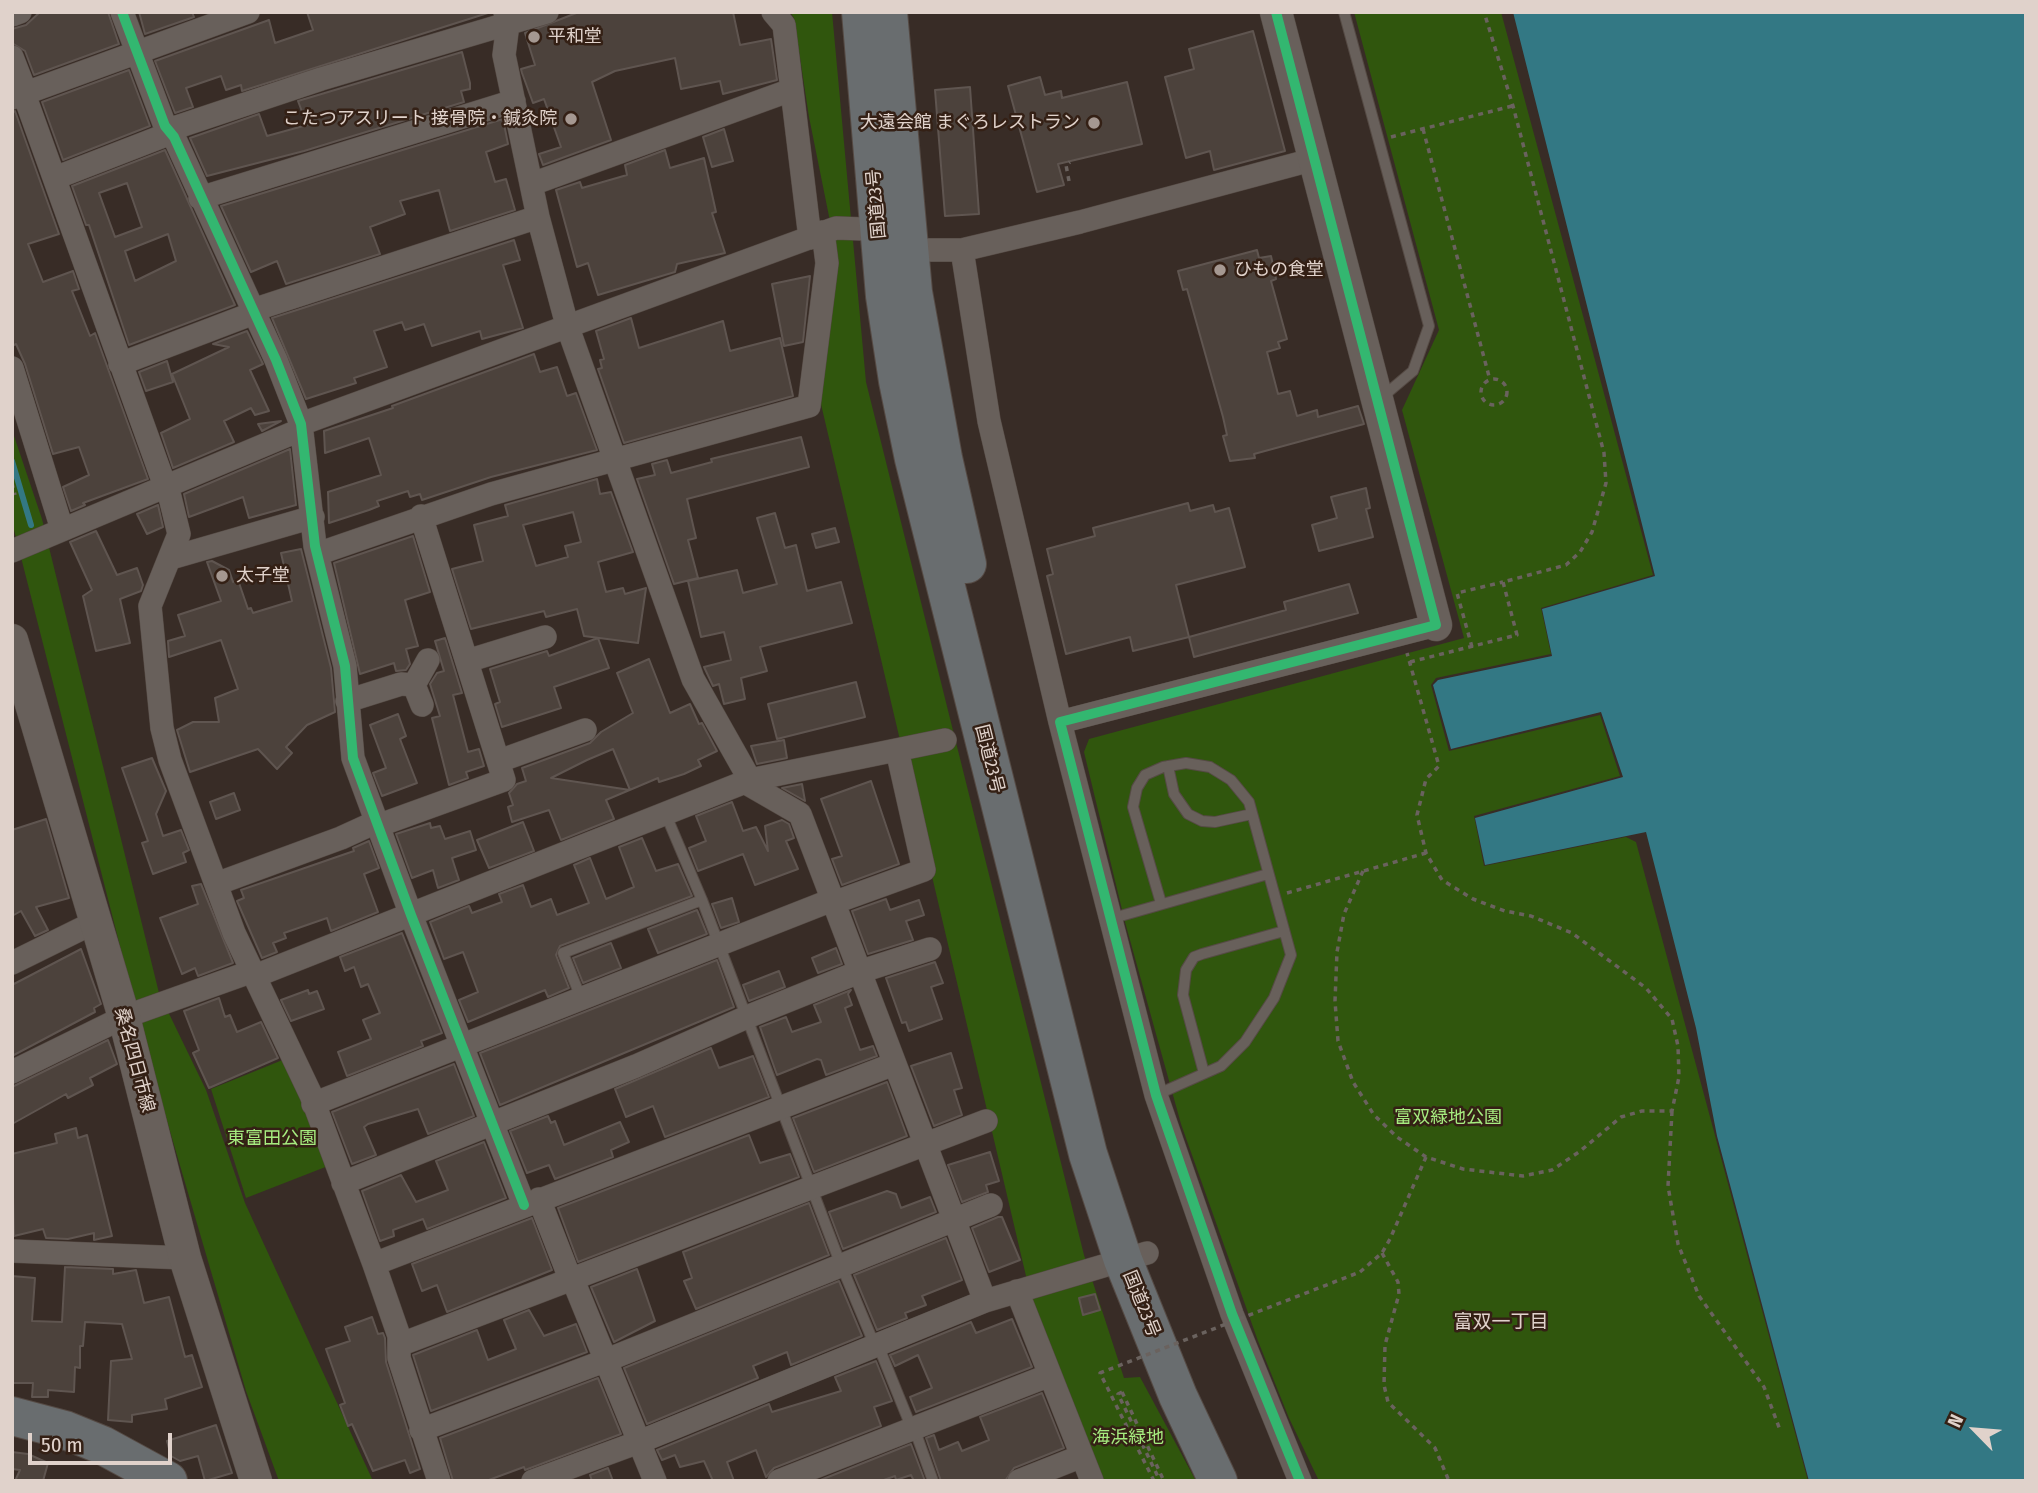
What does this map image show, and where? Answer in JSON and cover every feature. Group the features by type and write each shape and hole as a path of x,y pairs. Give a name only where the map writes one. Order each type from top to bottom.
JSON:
{"highway":[{"name":"国道23号","path":"861,12 893,240"},
{"name":"国道23号","path":"888,12 896,369 914,459 1088,1154 1200,1386 1242,1481"},
{"name":"国道23号","path":"1135,1256 1178,1396 1217,1481"},
{"path":"12,1416 65,1430 102,1445 168,1481"}],"main road":[{"path":"1276,12 1436,625"},
{"name":"桑名四日市線","path":"12,640 124,1017 185,1258 256,1481"}],"street":[{"path":"12,15 20,12"},
{"path":"122,12 170,131 254,311 300,427 317,554 345,666 353,758 376,824 493,1124 572,1280 655,1481"},
{"path":"21,95 248,12"},
{"path":"55,178 170,131 321,79 507,18 547,12"},
{"path":"317,554 421,516 809,406 827,263 816,235 791,90 784,25 773,12"},
{"path":"507,18 504,55 538,217 567,325 612,460 693,678 749,782 800,814 985,1301"},
{"path":"12,57 21,95 55,178 166,486 179,534 150,606 162,728 178,785 216,884 313,1104 374,1264 399,1336 398,1358 439,1481"},
{"path":"532,184 791,90"},
{"path":"200,198 514,102"},
{"path":"15,550 300,427 567,325 816,235 849,227 936,252 962,250 1080,222 1315,159"},
{"path":"120,364 254,311 538,217"},
{"path":"962,250 989,421 1060,722 1156,1095 1232,1314 1300,1481"},
{"path":"12,368 57,531"},
{"path":"216,884 504,780 421,516"},
{"path":"171,558 313,517"},
{"path":"1060,722 1436,625"},
{"path":"467,661 545,637"},
{"path":"347,701 401,684 418,695 428,660"},
{"path":"499,761 585,730"},
{"path":"12,1072 124,1017 411,915 749,782 945,740"},
{"path":"313,1104 719,943 924,870 897,750"},
{"path":"12,964 95,922"},
{"path":"343,1183 636,1066 859,972 930,949"},
{"path":"374,1264 894,1063"},
{"path":"399,1345 986,1121"},
{"path":"421,1430 607,1360 991,1205"},
{"path":"12,1251 185,1258"},
{"path":"533,1481 639,1442 985,1301 1135,1256"},
{"path":"1017,1291 1092,1481"},
{"path":"779,1481 1050,1375"},
{"path":"1019,1481 1082,1456"}],"lane":[{"path":"1344,12 1429,326 1413,371 1379,400"},
{"path":"1156,1095 1221,1066 1245,1042 1274,998 1291,956 1249,802 1231,780 1210,767 1186,762 1168,766 1145,775 1137,788 1133,807 1161,903"},
{"path":"1168,766 1174,794 1188,814 1202,821 1215,822 1252,814"},
{"path":"666,816 719,943 842,1265 933,1481"},
{"path":"1109,919 1269,874"},
{"path":"582,998 563,953 702,900"},
{"path":"1204,1073 1183,995 1186,970 1194,957 1284,931"}],"path":[{"path":"1472,647 1457,593 1566,565 1580,552 1592,532 1606,483 1604,453 1513,106 1484,12"},
{"path":"1378,140 1513,106"},
{"path":"1423,129 1490,380"},
{"path":"1069,181 1066,165 1070,163 1072,170"},
{"path":"1490,380 1499,381 1505,387 1504,399 1498,404 1486,403 1481,396 1484,384 1490,380"},
{"path":"12,483 15,495"},
{"path":"1410,662 1517,635 1503,582"},
{"path":"1402,634 1439,766 1426,779 1418,805 1419,831 1426,853 1442,880 1473,899 1505,911 1531,916 1572,933 1646,988 1672,1019 1678,1046 1679,1077 1672,1111 1668,1185 1678,1244 1699,1296 1764,1387 1780,1430"},
{"path":"1275,897 1426,853"},
{"path":"1363,871 1344,914 1337,952 1335,1000 1338,1041 1353,1082 1374,1115 1397,1138 1426,1157 1463,1169 1523,1176 1552,1170 1579,1152 1621,1117 1642,1111 1672,1111"},
{"path":"1154,1481 1100,1373 1360,1272 1382,1253 1426,1157"},
{"path":"1382,1253 1398,1282 1399,1294 1385,1345 1384,1385 1388,1402 1435,1448 1449,1481"},
{"path":"1122,1392 1118,1394 1162,1481"}],"green space":[{"name":"海浜緑地","path":"790,12 832,12 866,382 1084,1255 1124,1378 1140,1377 1196,1481 1102,1481 1041,1331 820,400 837,256 809,117 794,18"},
{"name":"富双緑地公園","path":"1354,12 1501,12 1653,575 1541,608 1551,654 1436,678 1431,685 1449,751 1600,715 1620,776 1474,816 1484,866 1626,837 1636,842 1808,1481 1319,1481 1289,1418 1258,1341 1181,1124 1125,922 1084,752 1089,739 1464,638 1402,410 1439,330"},
{"path":"12,430 42,519 159,993 206,1090 245,1203 373,1481 279,1481 246,1391 148,1056 12,522"},
{"name":"東富田公園","path":"285,1059 328,1166 246,1198 211,1089"}],"water":[{"path":"1513,12 2026,12 2026,1481 1809,1481 1717,1136 1696,1028 1646,832 1485,865 1475,818 1623,777 1601,712 1451,749 1433,685 1438,680 1552,656 1542,609 1655,576"}],"building":[{"path":"40,12 108,12 119,44 34,75 25,51 12,43 12,29 26,25"},
{"path":"139,12 192,12 194,17 145,34"},
{"path":"307,12 491,12 242,91 241,85 226,90 221,76 186,88 193,107 175,113 155,61 269,20 275,43 313,30"},
{"path":"579,12 733,12 740,45 771,39 777,80 723,94 720,81 681,89 675,58 615,71 592,82 611,140 543,165 539,154 561,147 544,99 533,103 522,73 521,69 535,65 525,33"},
{"path":"1253,31 1285,151 1214,170 1210,151 1186,158 1165,77 1194,69 1189,49"},
{"path":"462,52 470,83 470,89 461,91 464,102 304,151 207,176 190,138 259,114 267,136 307,125 298,101"},
{"path":"129,70 150,126 63,160 42,102"},
{"name":"大遠会館 まぐろレストラン","path":"1040,77 1045,95 1061,91 1062,98 1127,82 1142,144 1058,164 1064,185 1037,192 1008,86"},
{"path":"970,87 979,214 945,216 935,90"},
{"path":"15,111 59,234 28,244 43,282 73,271 79,289 72,291 90,336 95,333 148,479 83,503 85,505 71,511 63,487 89,475 79,447 53,454 25,364 16,344 12,346 12,112"},
{"path":"503,119 508,144 486,152 495,182 506,179 515,210 450,231 439,190 400,201 405,214 370,227 380,254 286,284 277,261 251,272 221,206"},
{"path":"724,129 733,161 712,167 703,137"},
{"path":"165,150 235,305 129,345 89,225 86,225 72,186","holes":["127,183 142,227 115,237 99,193","168,234 176,261 135,281 125,251"]},
{"path":"665,150 670,168 704,158 716,212 712,213 725,253 677,264 675,272 598,295 588,263 577,267 556,190 580,182 582,188 627,175 625,165"},
{"path":"514,240 520,260 503,265 523,328 482,339 480,331 432,346 424,324 405,330 402,322 374,331 387,367 354,378 356,383 306,399 272,318"},
{"path":"1257,250 1259,258 1271,256 1276,279 1271,281 1287,339 1278,342 1280,348 1267,352 1278,394 1290,391 1297,416 1317,410 1318,417 1358,406 1364,424 1254,454 1255,458 1230,461 1223,436 1227,435 1223,417 1187,289 1183,290 1178,271"},
{"path":"810,276 803,342 784,346 772,284"},
{"path":"631,318 639,348 723,321 730,351 780,338 793,396 624,443 598,369 602,368 600,360 604,359 596,331"},
{"path":"247,331 263,364 250,370 269,411 255,415 251,408 224,421 234,442 173,468 161,433 190,419 172,374 229,347 213,344"},
{"path":"534,354 540,372 557,367 567,396 576,393 597,450 491,477 422,500 420,494 410,497 408,491 377,501 379,506 329,523 328,492 381,475 369,438 325,453 324,431 393,408 392,406"},
{"path":"167,361 173,382 146,391 139,372"},
{"path":"281,421 262,431 258,424"},
{"path":"801,437 809,467 687,499 696,538 688,540 698,578 674,584 637,479 655,475 652,464 667,460 671,473 712,462 711,459"},
{"path":"290,449 296,505 249,518 243,497 189,517 184,494"},
{"path":"597,479 600,494 611,492 633,552 598,562 606,592 623,588 625,594 646,588 638,643 584,636 577,609 546,617 544,611 471,629 452,569 483,561 474,525 508,516 505,505","holes":["573,512 581,542 565,546 568,557 536,566 523,525"]},
{"path":"1366,488 1370,508 1366,509 1373,537 1319,551 1312,525 1337,518 1331,497"},
{"path":"1188,503 1190,511 1213,505 1215,512 1229,508 1245,567 1176,585 1189,637 1133,651 1130,637 1066,654 1047,576 1053,574 1047,549 1095,536 1093,528"},
{"path":"158,505 163,527 147,534 137,514"},
{"path":"775,513 785,548 796,545 807,591 841,582 852,623 760,647 767,671 741,678 745,699 724,704 719,684 713,686 704,667 731,660 724,632 701,637 688,581 737,570 743,593 777,584 757,518"},
{"path":"835,528 839,542 816,548 812,534"},
{"path":"96,531 117,575 137,568 143,585 141,591 120,599 130,643 96,651 83,596 92,590 70,542"},
{"path":"413,536 430,592 405,600 418,646 406,649 410,664 406,670 396,671 394,663 360,674 334,563"},
{"path":"301,549 331,668 335,712 307,725 286,747 292,753 277,769 258,749 190,772 177,730 193,722 219,722 215,698 238,689 221,640 169,657 168,641 185,636 178,615 221,601 207,562 212,561 229,570 233,582 238,580 248,609 251,608 253,613 292,601 281,553"},
{"path":"1349,584 1358,613 1194,657 1189,637 1286,610 1284,602"},
{"path":"445,638 462,693 453,695 468,752 479,749 484,766 466,772 468,778 449,785 432,718 440,716 430,684 437,673 444,671 435,641"},
{"path":"598,638 609,668 554,687 561,708 502,727 495,704 500,702 490,669 547,651 549,656"},
{"path":"649,659 670,713 690,704 699,724 702,723 717,751 698,760 701,766 684,774 659,782 658,778 630,790 606,800 614,819 561,840 549,810 512,822 508,807 513,805 509,793 517,784 526,781 522,768 590,743 601,732 633,713 617,673","holes":["613,749 630,790 551,778"]},
{"path":"856,682 865,717 777,739 768,704"},
{"path":"398,714 406,736 400,739 417,783 382,796 373,773 386,768 370,725"},
{"path":"784,740 787,758 757,764 751,746"},
{"path":"152,758 166,791 156,814 163,836 181,830 189,850 183,853 186,862 153,874 142,843 148,841 122,768"},
{"path":"871,781 899,864 842,885 832,859 842,856 821,799"},
{"path":"802,784 805,801 782,788"},
{"path":"234,793 240,810 216,819 210,802"},
{"path":"732,802 743,831 756,827 768,851 765,826 782,820 789,824 794,838 786,841 798,869 755,885 743,854 698,871 689,848 706,841 696,816"},
{"path":"46,819 69,898 36,907 48,930 35,936 21,911 12,916 12,830"},
{"path":"523,822 534,851 489,868 477,840"},
{"path":"430,823 431,828 440,826 445,839 470,831 476,850 452,858 459,880 438,888 433,870 412,878 396,834"},
{"path":"642,838 656,871 678,864 692,896 560,946 556,955 569,988 548,997 545,990 468,1022 459,1000 478,992 463,952 444,959 430,922 469,906 472,913 502,902 499,894 523,885 531,907 551,899 557,915 589,903 574,865 590,858 606,899 634,887 619,847"},
{"path":"369,841 379,868 364,874 378,912 331,931 327,918 284,933 286,938 273,943 277,952 262,958 237,901 244,898 241,890 354,851 353,848"},
{"path":"201,884 233,963 198,976 195,968 182,974 160,918 198,904 192,886"},
{"path":"732,898 739,922 721,928 712,904"},
{"path":"886,899 890,910 919,900 924,915 906,921 913,940 868,954 852,911"},
{"path":"697,910 707,934 658,953 648,929"},
{"path":"402,933 442,1033 421,1041 423,1046 347,1076 338,1052 371,1039 363,1020 380,1013 368,984 361,987 354,967 345,971 340,957"},
{"path":"611,943 621,968 583,983 573,958"},
{"path":"836,948 842,964 818,973 812,958"},
{"path":"81,949 101,1004 94,1008 95,1012 12,1056 12,985"},
{"path":"717,960 734,1007 500,1105 480,1053"},
{"path":"935,962 943,983 931,987 942,1019 909,1031 906,1022 902,1023 886,978"},
{"path":"779,971 785,987 749,1001 743,985"},
{"path":"308,990 309,994 317,991 324,1009 291,1021 281,1000"},
{"path":"851,990 848,994 852,1005 845,1008 860,1050 873,1046 877,1056 826,1075 821,1060 817,1059 777,1075 760,1027 786,1017 792,1032 821,1022 814,1005"},
{"path":"219,998 225,1017 230,1015 237,1032 261,1022 278,1058 209,1088 193,1053 199,1050 184,1011"},
{"path":"108,1040 117,1064 90,1078 93,1085 68,1098 66,1094 12,1124 12,1087"},
{"path":"711,1048 719,1068 753,1056 769,1097 665,1137 653,1106 626,1117 615,1089"},
{"path":"951,1053 962,1088 954,1090 962,1115 934,1126 911,1066"},
{"path":"454,1064 474,1116 428,1134 418,1109 368,1124 364,1127 376,1155 352,1164 332,1112"},
{"path":"887,1082 907,1136 814,1172 793,1118"},
{"path":"548,1116 551,1123 555,1121 564,1145 620,1122 629,1142 611,1150 613,1157 555,1179 549,1165 527,1173 510,1131"},
{"path":"76,1128 78,1138 87,1135 112,1236 94,1240 94,1233 68,1239 46,1238 43,1229 14,1236 12,1154 57,1143 55,1134"},
{"path":"749,1135 760,1163 790,1154 799,1177 578,1262 558,1208"},
{"path":"484,1142 506,1198 427,1229 423,1219 393,1230 394,1236 380,1241 362,1191 401,1175 416,1202 448,1190 436,1161"},
{"path":"990,1152 999,1181 986,1185 988,1192 962,1202 948,1165"},
{"path":"887,1191 896,1194 901,1208 930,1197 936,1212 843,1249 829,1212"},
{"path":"809,1203 829,1255 696,1309 684,1281 692,1278 683,1252"},
{"path":"1002,1217 1020,1260 989,1272 972,1228"},
{"path":"532,1218 552,1270 447,1312 437,1285 422,1291 412,1264"},
{"path":"946,1238 962,1280 922,1296 926,1305 905,1313 907,1318 877,1330 854,1275"},
{"path":"65,1267 113,1269 113,1274 136,1270 144,1303 169,1297 185,1357 192,1355 202,1387 165,1399 167,1409 132,1415 132,1422 108,1420 111,1361 132,1359 122,1324 85,1322 83,1346 80,1346 80,1368 75,1367 74,1392 48,1390 48,1397 32,1397 33,1383 12,1383 12,1276 35,1278 32,1321 62,1322"},
{"path":"637,1269 655,1321 614,1342 591,1287"},
{"path":"839,1281 862,1336 791,1365 787,1352 753,1366 758,1378 647,1424 624,1368"},
{"path":"1095,1294 1100,1310 1083,1315 1079,1298"},
{"path":"529,1310 544,1336 576,1324 587,1352 431,1411 413,1355 477,1330 488,1360 516,1349 504,1320"},
{"path":"372,1317 378,1334 383,1333 385,1338 386,1362 420,1469 410,1473 405,1460 373,1471 352,1424 348,1426 340,1405 345,1403 326,1349 350,1341 345,1327"},
{"path":"1012,1319 1032,1367 916,1412 910,1397 932,1388 918,1355 895,1366 890,1355 971,1322 976,1333"},
{"path":"876,1361 892,1401 874,1407 881,1426 774,1468 766,1477 756,1450 727,1462 734,1481 713,1481 704,1461 680,1467 675,1455 662,1460 657,1450 769,1404 772,1412 841,1391 835,1377"},
{"path":"598,1378 621,1434 525,1470 524,1467 486,1481 453,1481 440,1438"},
{"path":"1042,1393 1064,1448 1014,1468 1005,1481 941,1481 926,1438 934,1435 939,1450 958,1442 962,1451 989,1440 980,1417"},
{"path":"216,1425 232,1473 205,1481 198,1456 180,1461 171,1456 167,1441"},
{"path":"911,1444 925,1481 914,1481 911,1475 896,1480 895,1476 881,1481 818,1481"},
{"path":"12,1452 28,1454 48,1463 43,1481 15,1481 20,1470 12,1469"},
{"path":"608,1468 613,1481 592,1481 590,1475"}],"waterway":[{"path":"12,461 31,525"}],"cycle path":[{"path":"122,12 165,126 174,137 276,360 301,424 315,546 345,666 353,758 524,1205"},
{"path":"1276,12 1436,625 1060,722 1156,1095 1232,1314 1300,1481"}],"place":[{"name":"平和堂","path":"534,37"},
{"name":"こたつアスリート 接骨院・鍼灸院","path":"571,119"},
{"name":"大遠会館 まぐろレストラン","path":"1094,123"},
{"name":"ひもの食堂","path":"1220,270"},
{"name":"太子堂","path":"222,576"}],"district":[{"name":"富双一丁目","path":"1501,1323"}]}
